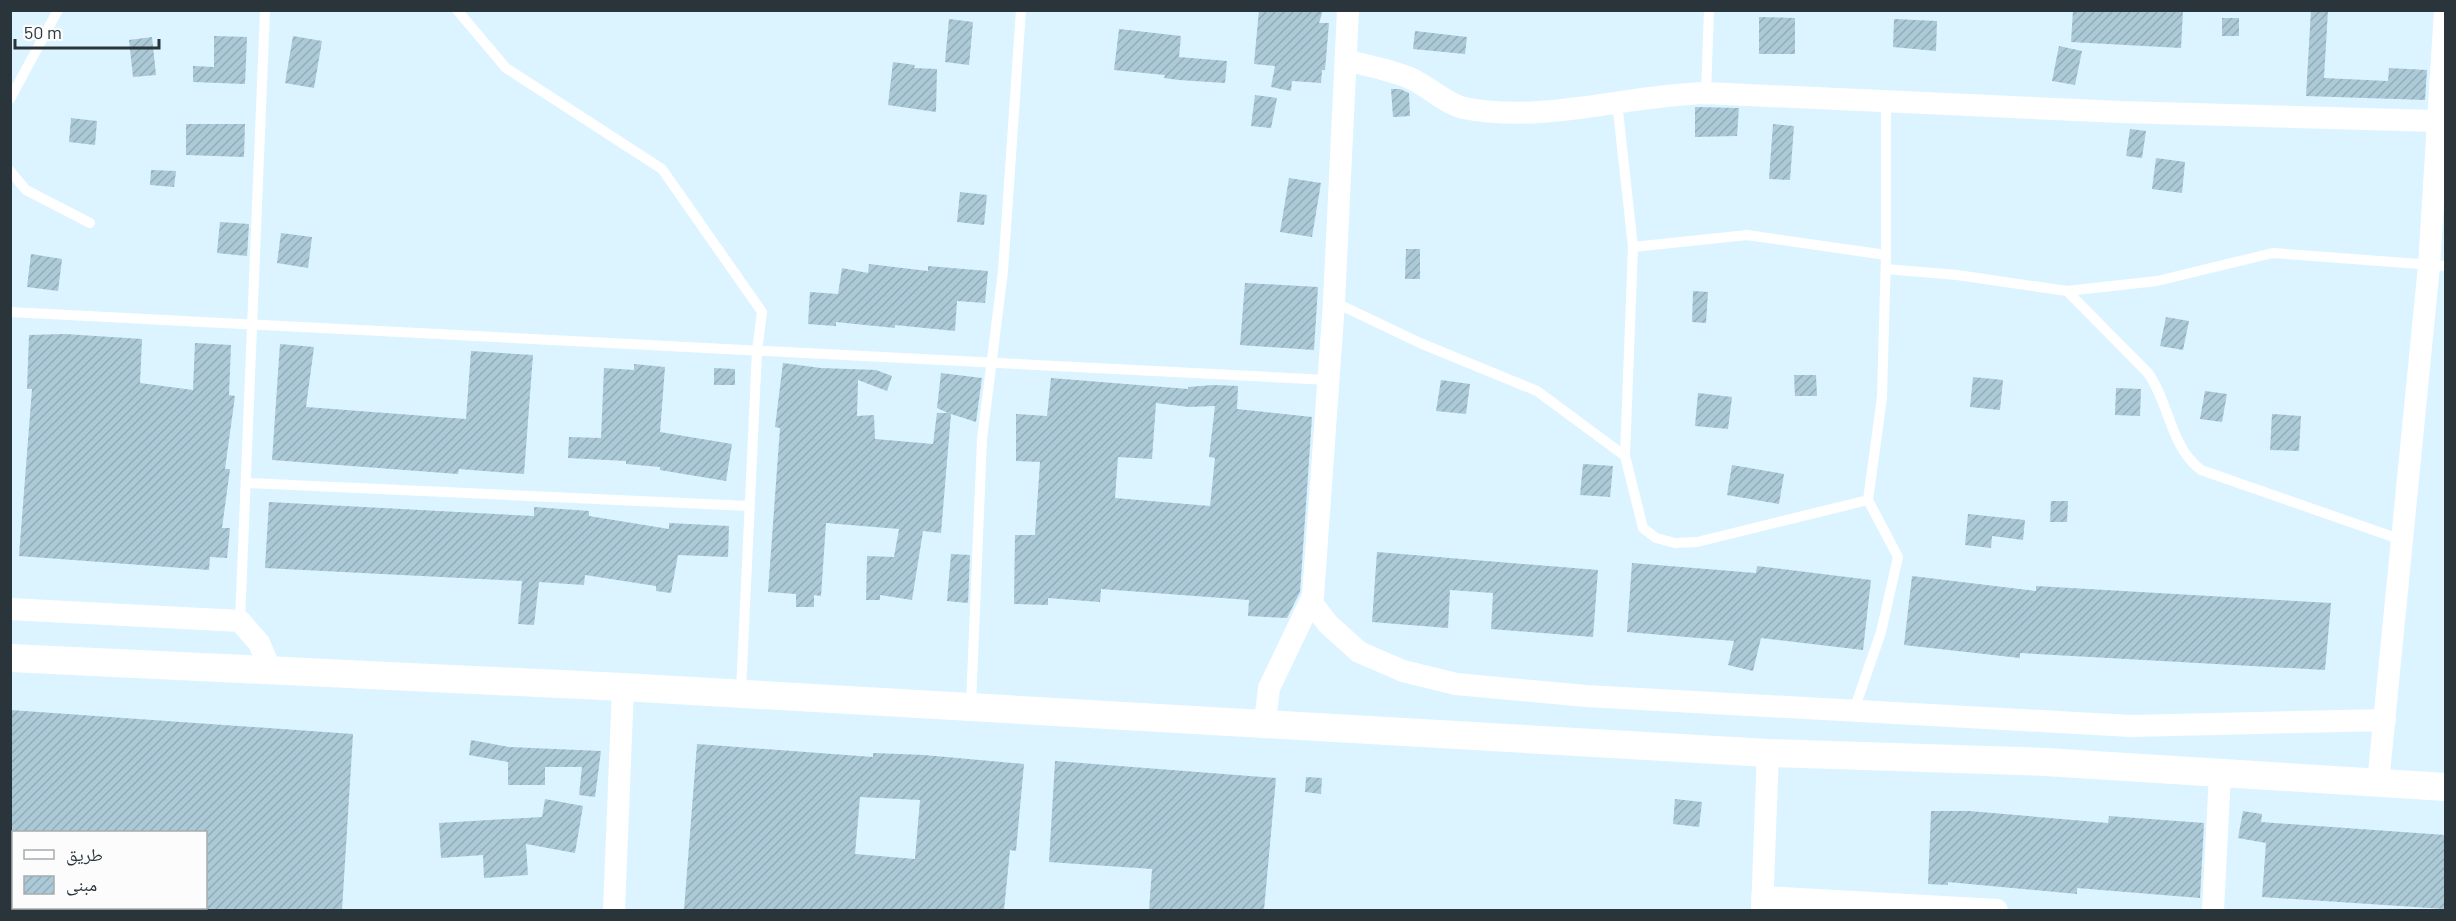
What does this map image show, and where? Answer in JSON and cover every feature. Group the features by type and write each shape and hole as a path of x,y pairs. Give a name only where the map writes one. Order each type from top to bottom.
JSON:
{"street":[{"path":"1265,722 1269,688 1311,602 1334,302 1348,10"},
{"path":"2378,783 2402,540 2437,266 2436,121 2445,10"},
{"path":"1346,60 1411,79 1461,107 1497,113 1538,112 1674,94 1706,93 2121,112 2436,121"},
{"path":"1311,602 1328,624 1359,652 1403,671 1456,684 1586,696 2131,726 2385,720"},
{"path":"10,609 240,621 259,643 271,671"},
{"path":"10,658 624,687 1265,722 1768,753 2046,762 2445,787"},
{"path":"614,910 624,687"},
{"path":"1768,753 1762,904 1996,910"},
{"path":"2213,910 2220,774"}],"lane":[{"path":"10,99 58,10"},
{"path":"240,621 265,10"},
{"path":"457,10 506,68 662,170 762,312 757,351 741,694"},
{"path":"971,706 982,439 1003,271 1021,10"},
{"path":"1706,93 1709,10"},
{"path":"1617,101 1633,247 1625,456 1643,528 1656,538 1675,543 1697,542 1868,500"},
{"path":"1854,710 1881,632 1898,557 1868,500 1882,397 1886,269 1886,101"},
{"path":"10,171 26,190 90,222"},
{"path":"1633,247 1747,235 1886,255"},
{"path":"1886,269 1957,275 2067,291 2157,281 2273,253 2437,266"},
{"path":"2067,291 2148,373 2159,388 2180,449 2189,461 2201,470 2402,540"},
{"path":"1334,302 1420,343 1537,391 1625,456"},
{"path":"10,312 1329,380"},
{"path":"246,483 749,506"}],"building":[{"path":"1259,10 1323,10 1319,23 1329,23 1325,70 1322,70 1321,83 1292,81 1291,91 1271,87 1275,66 1254,64"},
{"path":"2073,10 2183,10 2181,48 2071,42"},
{"path":"2311,10 2328,10 2324,78 2388,81 2389,68 2427,70 2425,100 2306,96"},
{"path":"1759,17 1795,18 1795,54 1759,54"},
{"path":"2222,18 2239,18 2239,36 2222,36"},
{"path":"949,19 973,22 969,65 945,62"},
{"path":"1894,19 1937,21 1936,51 1893,47"},
{"path":"1119,29 1181,36 1179,57 1227,61 1225,83 1179,80 1164,78 1165,75 1114,70"},
{"path":"1415,31 1467,37 1465,54 1413,49"},
{"path":"214,36 247,37 245,84 193,82 193,66 214,67"},
{"path":"293,36 322,41 314,88 285,83"},
{"path":"152,37 156,75 133,77 129,40"},
{"path":"2059,46 2082,51 2075,85 2052,81"},
{"path":"893,62 915,65 914,68 937,69 936,112 888,105"},
{"path":"1391,89 1400,89 1409,93 1410,116 1393,117"},
{"path":"1255,95 1277,98 1271,128 1251,126"},
{"path":"1695,107 1739,108 1737,136 1695,137"},
{"path":"71,118 97,121 95,145 69,142"},
{"path":"186,124 245,124 244,157 186,155"},
{"path":"1773,124 1794,126 1790,180 1769,179"},
{"path":"2130,129 2146,131 2142,158 2126,156"},
{"path":"2156,158 2185,162 2182,193 2152,189"},
{"path":"151,170 176,171 174,187 150,185"},
{"path":"1289,178 1321,183 1312,237 1280,232"},
{"path":"960,192 987,195 984,225 957,222"},
{"path":"220,222 249,224 247,256 217,253"},
{"path":"281,233 312,237 308,268 277,263"},
{"path":"1406,249 1420,249 1420,279 1405,279"},
{"path":"31,254 62,259 58,291 27,287"},
{"path":"869,264 928,271 928,266 988,271 985,303 957,301 955,331 836,322 836,326 808,324 810,292 838,294 842,268 868,273"},
{"path":"1245,283 1318,287 1314,350 1240,345"},
{"path":"1693,291 1708,292 1706,323 1692,322"},
{"path":"2166,317 2189,321 2183,350 2160,346"},
{"path":"65,334 142,339 140,383 193,390 195,343 231,345 229,395 235,396 225,469 230,469 222,528 230,528 227,558 210,557 209,570 19,556 32,389 27,389 29,335"},
{"path":"280,344 314,347 306,407 466,419 471,351 533,355 524,474 459,469 458,474 272,460"},
{"path":"783,363 821,368 876,370 892,376 887,391 858,380 857,416 874,415 875,439 933,444 937,413 948,413 937,408 941,373 982,378 976,422 951,414 941,533 923,531 912,600 880,595 880,600 866,600 867,556 894,557 899,529 826,523 821,596 814,595 814,607 796,607 796,594 768,592 780,428 775,427"},
{"path":"634,364 665,367 660,432 732,444 726,481 660,470 660,467 626,464 626,461 568,458 569,437 601,438 604,368 634,370"},
{"path":"714,368 735,369 735,385 714,385"},
{"path":"1794,375 1816,375 1817,396 1795,396"},
{"path":"1973,377 2003,380 2000,410 1970,407"},
{"path":"1051,378 1188,389 1188,387 1213,385 1238,386 1237,409 1312,417 1300,592 1287,618 1248,616 1249,600 1101,589 1100,602 1048,598 1048,605 1014,604 1015,535 1035,535 1040,462 1016,461 1016,414 1047,416","holes":["1156,403 1189,407 1215,406 1209,457 1215,458 1210,506 1115,498 1118,457 1152,459"]},
{"path":"1441,380 1470,384 1466,414 1436,411"},
{"path":"2116,388 2141,389 2140,416 2115,415"},
{"path":"2205,391 2227,394 2222,422 2200,419"},
{"path":"1698,393 1732,397 1728,429 1695,426"},
{"path":"2272,414 2301,416 2299,451 2270,450"},
{"path":"1583,464 1613,466 1610,497 1580,495"},
{"path":"1732,465 1784,474 1779,504 1727,495"},
{"path":"2051,501 2068,501 2067,522 2050,522"},
{"path":"269,502 534,516 534,507 589,511 589,516 669,529 669,523 729,526 728,557 678,555 671,593 656,591 656,586 585,575 584,585 539,582 534,625 518,624 522,581 265,568"},
{"path":"1968,514 2025,520 2023,540 1992,536 1991,548 1965,545"},
{"path":"1377,552 1598,570 1593,637 1491,629 1493,593 1450,590 1448,628 1372,622"},
{"path":"951,554 970,555 968,603 947,601"},
{"path":"1632,563 1756,573 1757,566 1871,580 1863,650 1761,638 1753,671 1728,665 1734,641 1627,632"},
{"path":"1912,576 2036,591 2036,586 2331,603 2325,670 2020,653 2020,658 1904,645"},
{"path":"10,710 353,734 342,910 206,910 207,831 10,832"},
{"path":"471,740 509,747 601,751 595,797 579,795 582,767 545,767 545,785 508,785 508,762 469,755"},
{"path":"697,744 873,757 873,753 924,755 1024,764 1016,851 1010,850 1004,910 684,910","holes":["860,797 920,800 915,859 855,854"]},
{"path":"1055,761 1276,778 1264,910 1149,910 1152,869 1049,862"},
{"path":"1306,777 1322,778 1321,794 1305,792"},
{"path":"545,799 583,806 575,853 526,844 528,875 484,878 483,855 441,858 439,823 542,817"},
{"path":"1675,799 1702,802 1699,827 1673,824"},
{"path":"1931,811 1969,811 2108,823 2109,816 2204,823 2200,898 2077,888 2077,894 1948,882 1948,885 1928,884"},
{"path":"2243,811 2262,814 2261,822 2445,835 2445,909 2262,897 2266,843 2238,838"}]}
